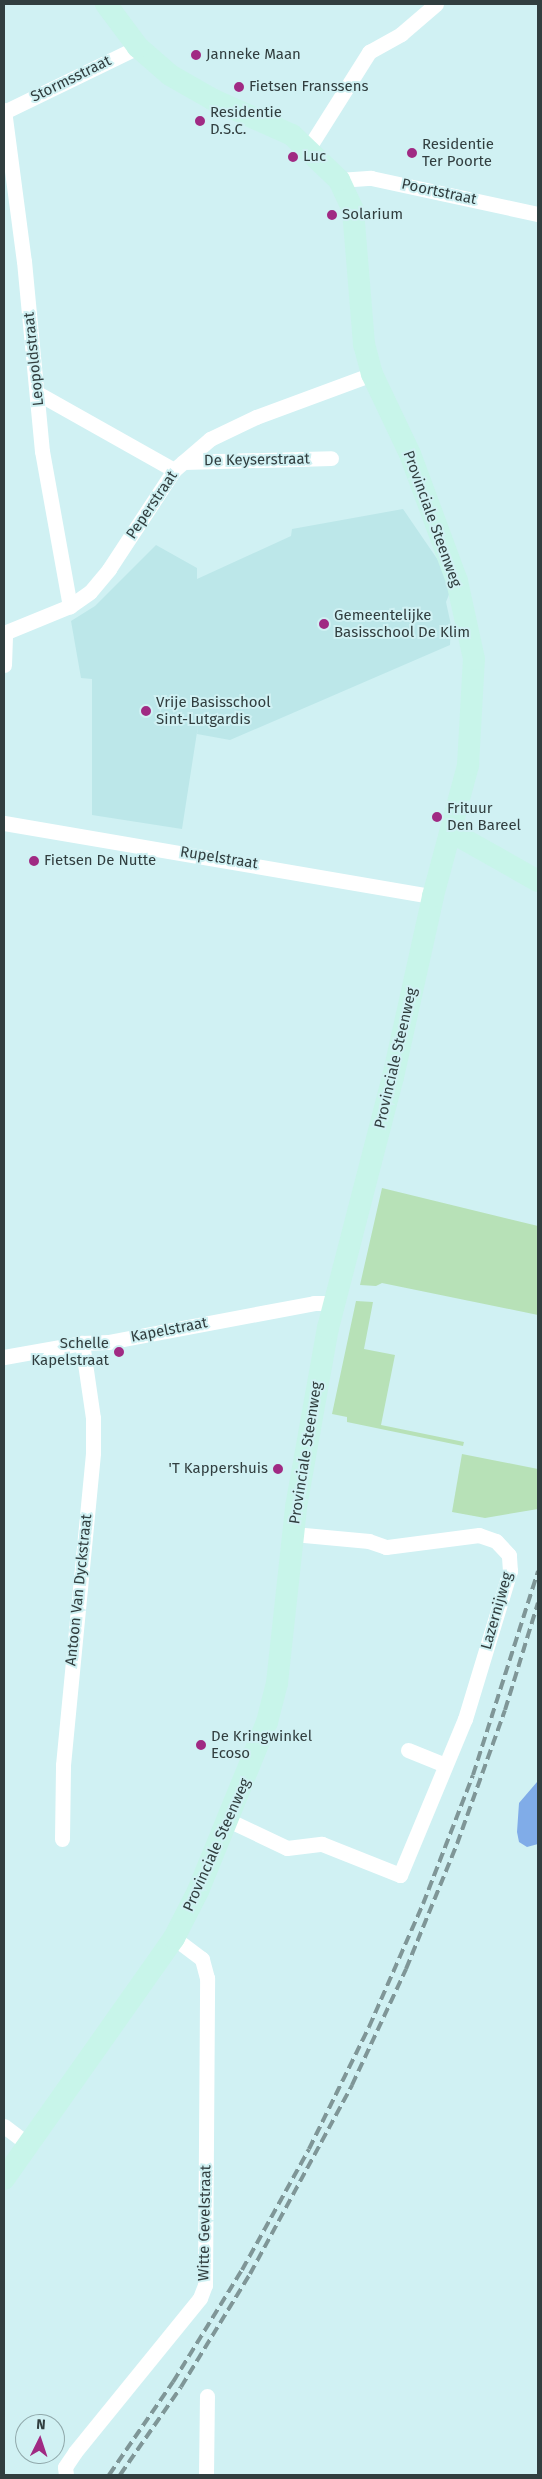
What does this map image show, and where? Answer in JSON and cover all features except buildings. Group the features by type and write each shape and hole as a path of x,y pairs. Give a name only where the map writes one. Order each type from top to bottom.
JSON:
{"street":[{"name":"Provinciale Steenweg","path":"4,2179 174,1938 198,1891 267,1722 277,1683 293,1534 333,1303 393,1077 433,896 468,765 474,659 457,581 410,454 372,374 364,344 353,210 339,180 292,135 212,99 170,75 138,47 106,4"},
{"path":"308,149 369,52 402,34 436,4"},
{"name":"Stormsstraat","path":"4,111 138,47"},
{"name":"Leopoldstraat","path":"4,111 52,519 70,606"},
{"name":"Poortstraat","path":"339,180 371,178 538,214"},
{"name":"Peperstraat","path":"4,633 70,606 90,592 109,569 178,466 210,439 256,416 372,374"},
{"path":"38,394 178,466"},
{"name":"De Keyserstraat","path":"178,466 331,458"},
{"path":"4,633 4,665"},
{"name":"Rupelstraat","path":"4,823 406,889 433,896"},
{"path":"451,832 538,881"},
{"name":"Kapelstraat","path":"4,1357 82,1342 108,1342 314,1303 333,1303"},
{"name":"Antoon Van Dyckstraat","path":"62,1839 62,1766 93,1453 94,1418 82,1342"},
{"name":"Lazernijweg","path":"228,1820 287,1848 322,1844 400,1875 464,1719 510,1571 509,1555 496,1541 479,1535 386,1547 369,1541 293,1534"},
{"path":"408,1750 446,1765"},
{"name":"Witte Gevelstraat","path":"66,2475 66,2467 75,2452 200,2298 205,2285 207,1978 202,1959 174,1938"},
{"path":"4,2126 29,2145"},
{"path":"206,2475 207,2396"}],"shaded area":[{"path":"403,509 442,566 450,592 446,602 451,625 450,645 230,740 197,734 200,713 182,829 92,815 92,679 81,678 71,621 95,606 156,545 197,568 197,579 291,536 292,529"}],"green space":[{"path":"382,1188 538,1226 538,1315 382,1283 376,1286 360,1285"},
{"path":"356,1301 373,1302 364,1349 395,1355 381,1425 464,1442 463,1446 347,1422 347,1417 332,1414"},
{"path":"462,1454 538,1469 538,1509 485,1518 452,1512"}],"water":[{"path":"538,1773 538,1844 527,1847 519,1842 517,1832 519,1803 537,1782"}],"railway":[{"path":"109,2475 173,2382 242,2270 309,2149 369,2027 423,1904 473,1775 538,1571"},
{"path":"120,2475 181,2387 250,2274 352,2085 406,1969 457,1844 505,1710 538,1603"}],"place":[{"name":"Janneke Maan","path":"196,55"},
{"name":"Fietsen Franssens","path":"239,87"},
{"name":"Residentie D.S.C.","path":"200,121"},
{"name":"Residentie Ter Poorte","path":"412,153"},
{"name":"Luc","path":"293,157"},
{"name":"Solarium","path":"332,215"},
{"name":"Gemeentelijke Basisschool De Klim","path":"324,624"},
{"name":"Vrije Basisschool Sint-Lutgardis","path":"146,711"},
{"name":"Frituur Den Bareel","path":"437,817"},
{"name":"Fietsen De Nutte","path":"34,861"},
{"name":"Schelle Kapelstraat","path":"119,1352"},
{"name":"'T Kappershuis","path":"278,1469"},
{"name":"De Kringwinkel Ecoso","path":"201,1745"}]}
